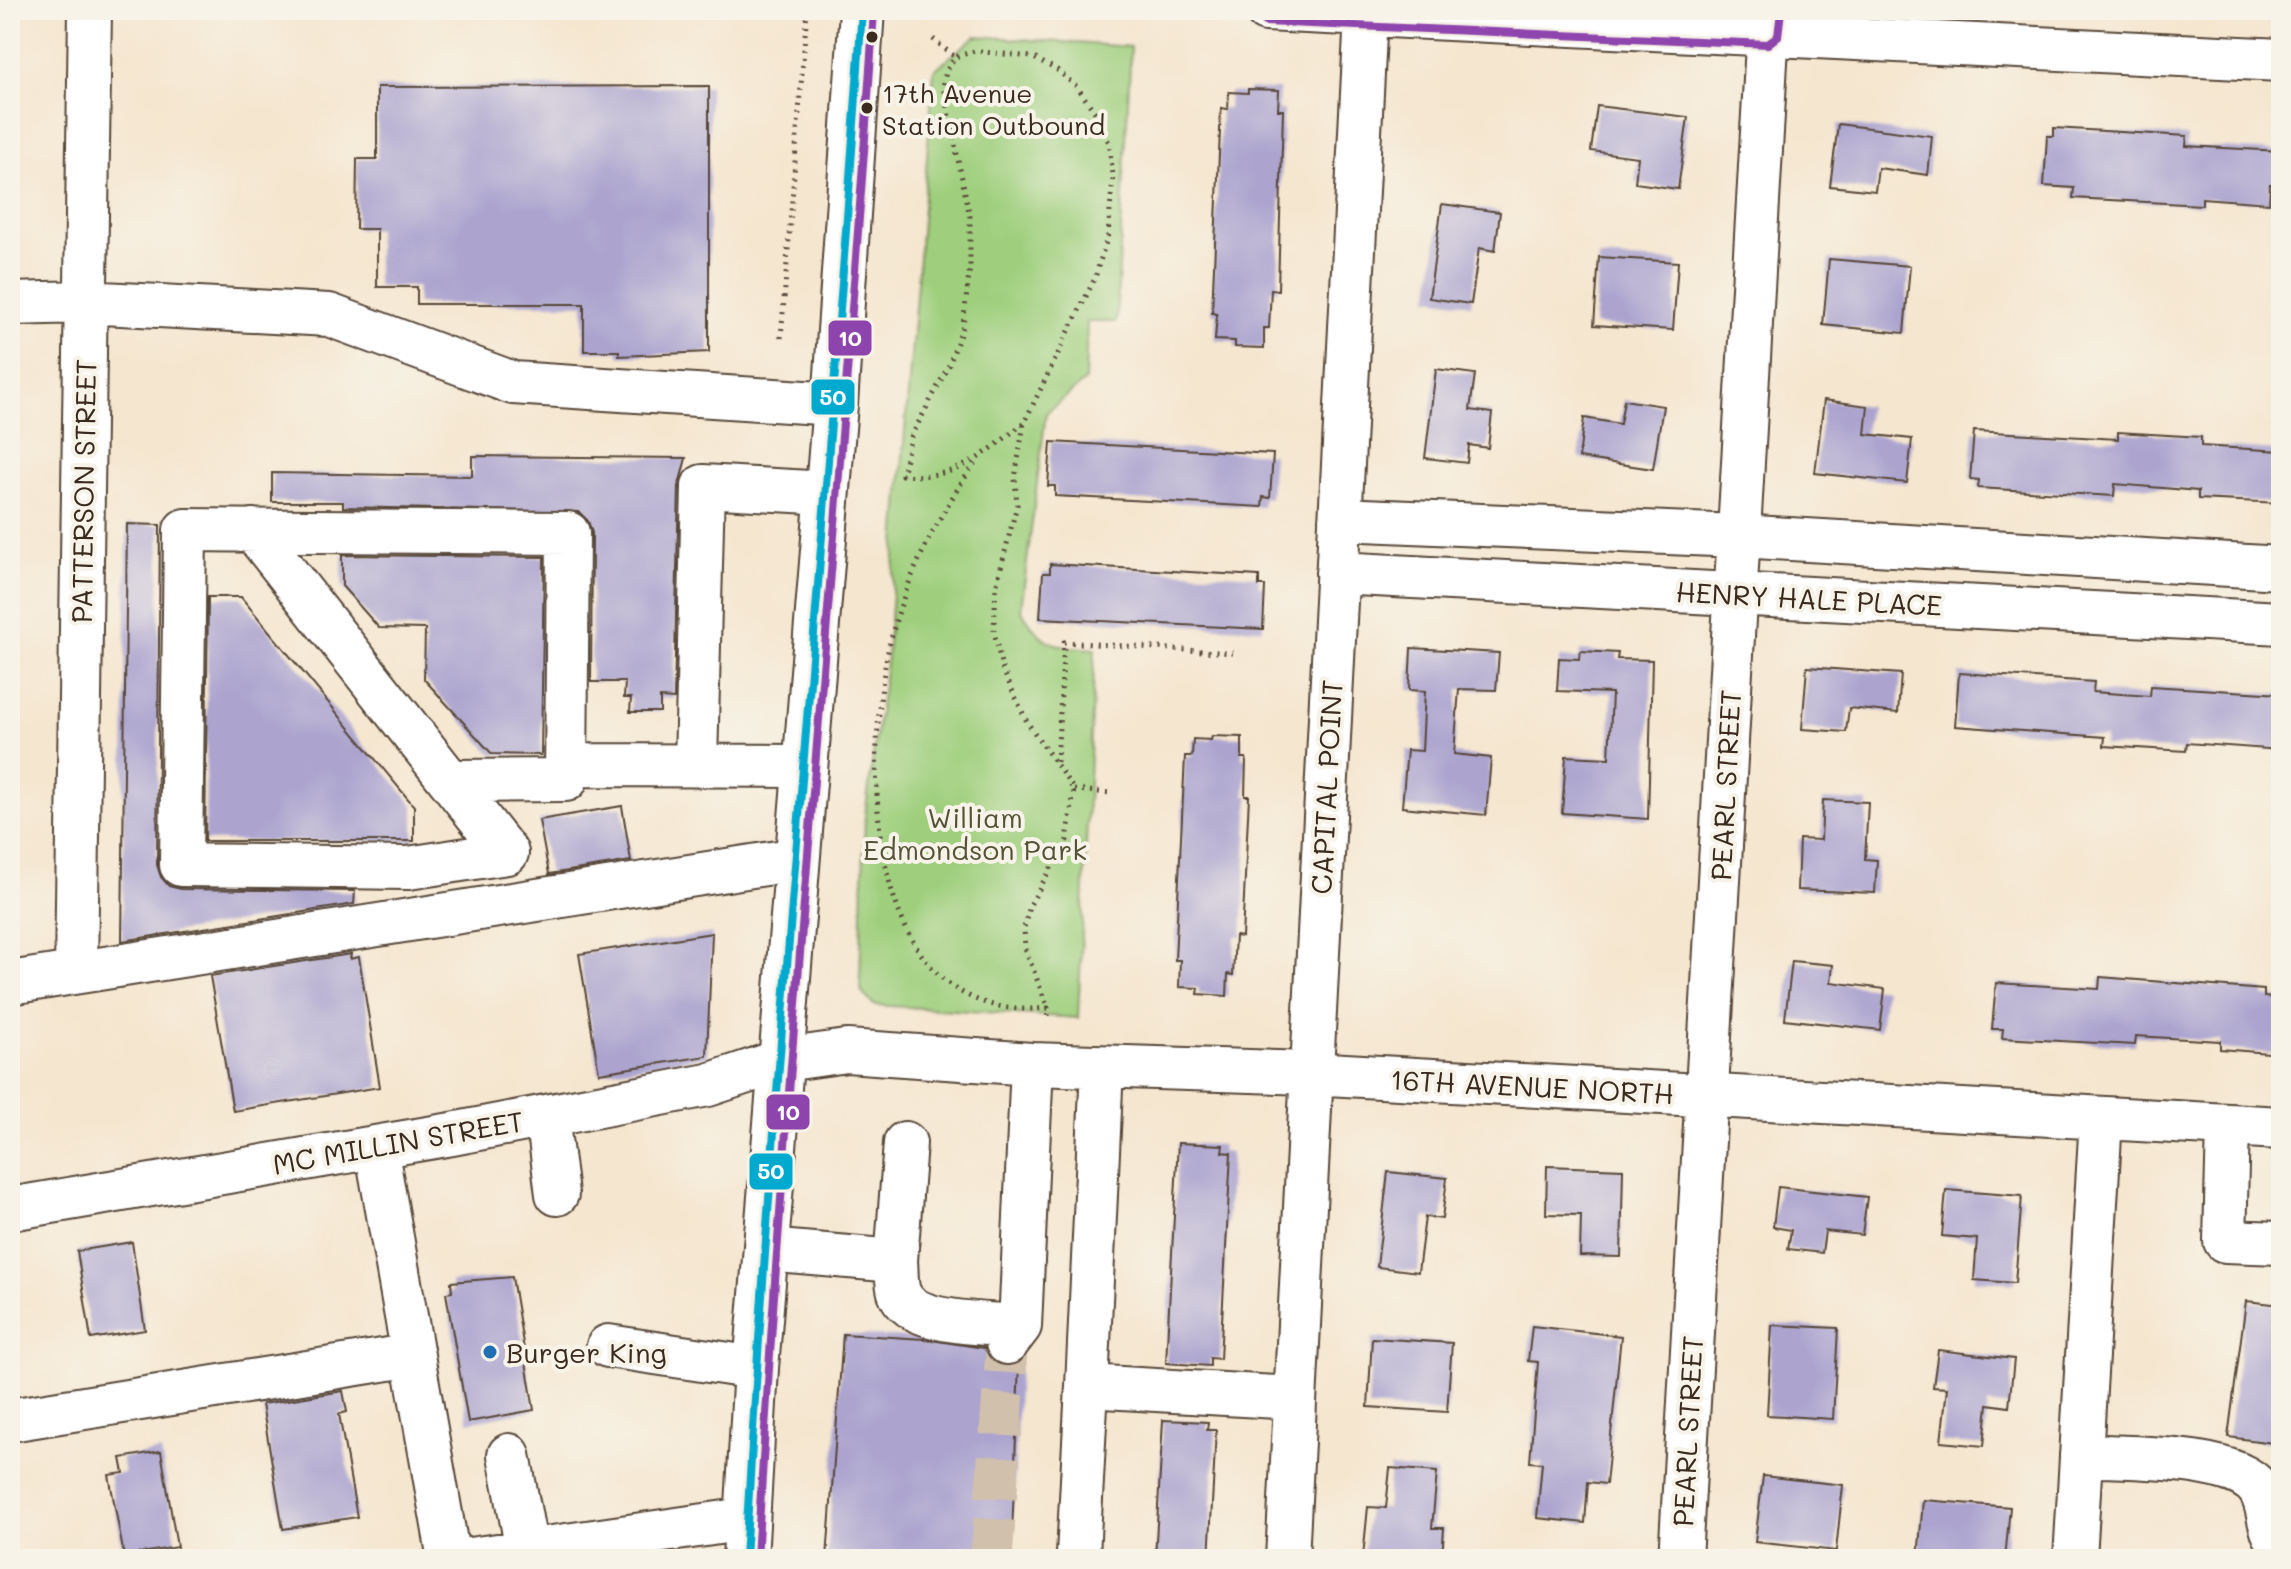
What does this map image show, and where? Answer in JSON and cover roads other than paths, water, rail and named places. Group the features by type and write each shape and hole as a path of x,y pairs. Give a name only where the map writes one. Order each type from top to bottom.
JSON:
{"main road":[{"path":"746,1539 756,1368 835,404 862,10"}],"street":[{"name":"PATTERSON STREET","path":"76,972 90,10"},
{"path":"1286,10 1366,15 1768,21 2281,60"},
{"name":"CAPITAL POINT","path":"1287,1559 1366,15"},
{"name":"PEARL STREET","path":"1680,1559 1768,21"},
{"path":"10,304 84,302 329,315 513,383 835,404"},
{"path":"696,764 703,486 828,493"},
{"name":"HENRY HALE PLACE","path":"1340,519 1738,536 2281,568"},
{"path":"253,530 450,781 507,853 408,868 181,865 185,530 253,530 568,533 566,780 450,781"},
{"name":"HENRY HALE PLACE","path":"1337,573 2281,623"},
{"path":"566,765 805,766"},
{"path":"10,983 797,859"},
{"name":"16TH AVENUE NORTH","path":"783,1060 847,1051 1032,1064 1310,1073 2281,1128"},
{"name":"MC MILLIN STREET","path":"10,1209 376,1147 708,1085 783,1060"},
{"path":"905,1143 896,1261 899,1293 911,1308 927,1316 1013,1334 1032,1064"},
{"path":"1078,1555 1102,1067"},
{"path":"547,1116 557,1194"},
{"path":"2075,1559 2101,1118"},
{"path":"2228,1125 2225,1241 2281,1243"},
{"path":"376,1147 449,1559"},
{"path":"766,1250 896,1261"},
{"path":"608,1346 756,1368"},
{"path":"10,1420 413,1355"},
{"path":"1087,1386 1295,1398"},
{"path":"509,1455 527,1550"},
{"path":"2081,1455 2208,1465 2245,1476 2265,1499 2271,1526 2281,1544"},
{"path":"470,1559 527,1550 746,1539"}],"tunnel":[{"path":"986,1559 992,1552 1007,1343"}],"place":[{"name":"17th Avenue Station Outbound","path":"867,108"},
{"name":"Burger King","path":"490,1352"}],"park label":[{"name":"William Edmondson Park","path":"975,833"}]}
